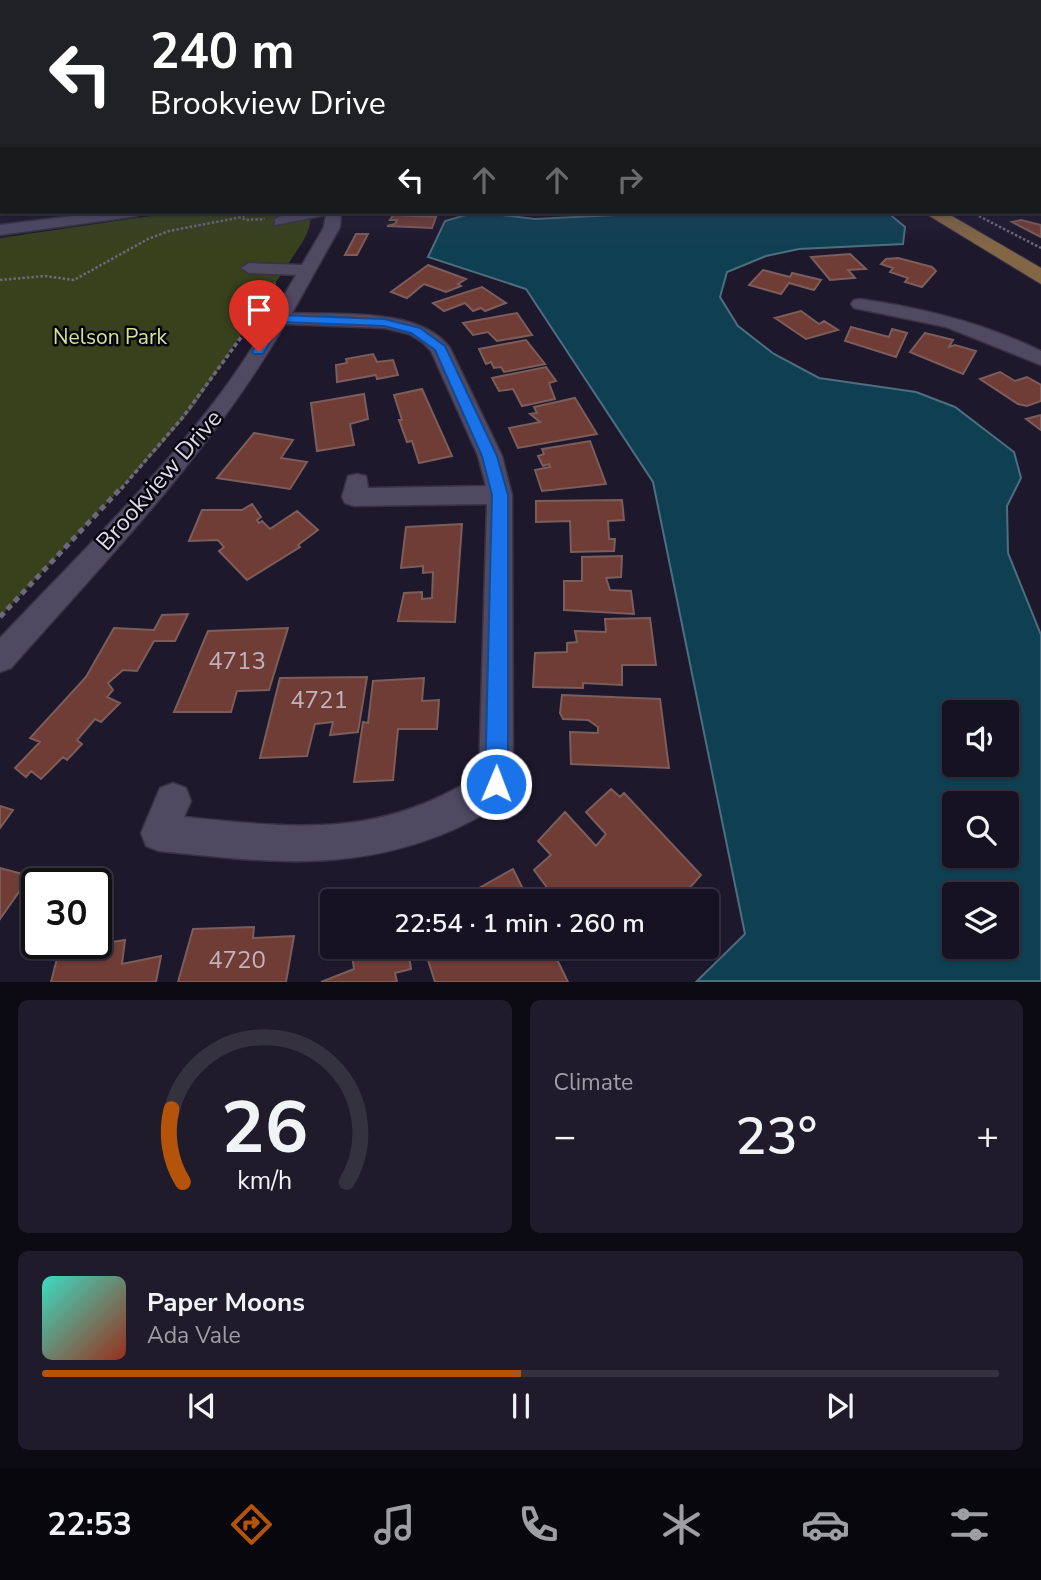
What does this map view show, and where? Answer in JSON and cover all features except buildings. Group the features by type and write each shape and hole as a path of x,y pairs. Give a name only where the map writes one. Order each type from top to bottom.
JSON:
{"main road":[{"path":"935,214 1041,276"},
{"path":"964,214 1041,258"}],"street":[{"path":"0,230 122,214"},
{"path":"275,220 303,214"},
{"name":"Brookview Drive","path":"0,659 190,448 249,368 279,318 295,269 332,227 334,214"},
{"path":"249,268 295,269"},
{"path":"860,304 945,321 1004,342 1041,359"},
{"path":"173,801 159,832 305,846 354,843 398,833 440,817 496,784 500,495 490,456 440,348 416,330 384,322 279,318"},
{"path":"357,482 354,497 500,495"}],"path":[{"path":"0,280 45,276 74,280 148,239 169,231 240,214"},
{"path":"245,214 253,222 275,220"},
{"path":"975,214 1041,248"},
{"path":"0,617 158,449 194,406 295,269"}],"green space":[{"name":"Nelson Park","path":"164,214 310,214 308,231 301,245 194,406 158,449 0,617 0,238"}],"water":[{"path":"469,214 535,219 636,214 889,214 905,227 903,244 799,249 766,256 727,272 720,297 738,326 774,354 819,378 916,392 955,407 1014,452 1021,478 1007,506 1008,553 1041,635 1041,981 697,981 745,934 653,482 526,289 428,257 445,221"}],"route":[{"path":"259,352 279,318 384,322 416,330 440,348 490,456 500,495 496,784"}]}
